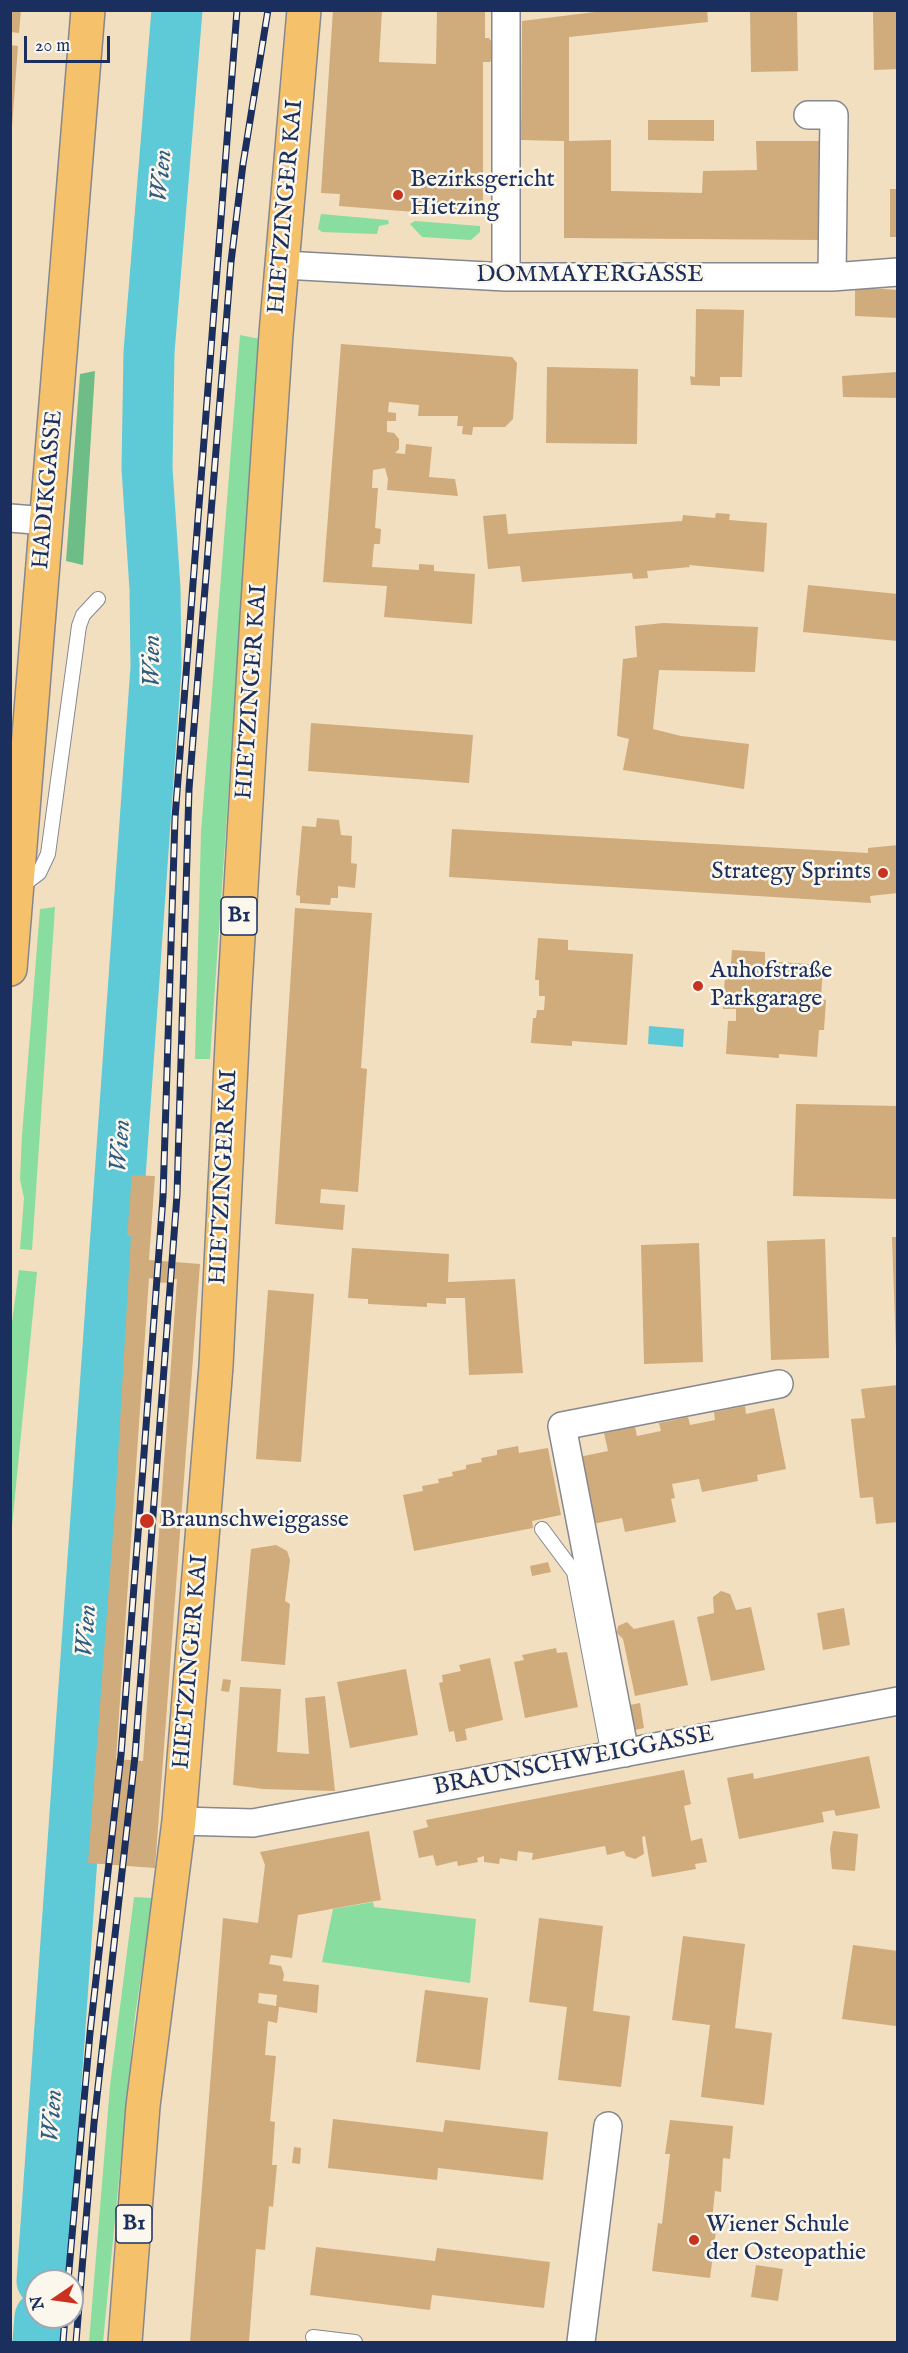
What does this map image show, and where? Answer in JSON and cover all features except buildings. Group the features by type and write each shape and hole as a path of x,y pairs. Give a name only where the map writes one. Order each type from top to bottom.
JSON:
{"main road":[{"name":"HADIKGASSE","path":"10,969 88,10"},
{"name":"HIETZINGER KAI","path":"125,2343 144,2106 179,1821 216,1366 248,764 283,265 304,10"}],"street":[{"path":"506,10 506,277"},
{"path":"808,115 834,115 832,277"},
{"name":"DOMMAYERGASSE","path":"283,265 506,277 832,277 897,272"},
{"path":"10,518 46,521"},
{"path":"617,1754 562,1426 779,1384"},
{"name":"BRAUNSCHWEIGGASSE","path":"179,1821 253,1824 897,1701"},
{"path":"581,2343 608,2126"}],"lane":[{"path":"17,890 39,873 48,854 79,626 83,615 98,599"},
{"path":"542,1529 574,1572 617,1754"},
{"path":"313,2337 355,2343"}],"green space":[{"path":"321,214 388,220 389,224 379,226 377,234 322,232 318,229"},
{"path":"415,221 480,226 480,232 471,240 422,237 410,224"},
{"path":"240,335 260,339 210,1059 195,1059 201,832"},
{"path":"95,371 83,565 66,561 80,374"},
{"path":"55,907 32,1250 20,1249 24,1198 20,1179 22,1135 40,909"},
{"path":"19,1270 37,1272 11,1536 10,1337"},
{"path":"134,1897 153,1898 135,2016 103,2342 89,2342 110,2086"},
{"path":"373,1902 374,1907 476,1919 470,1983 322,1962 333,1909"}],"water":[{"path":"649,1026 684,1029 683,1047 648,1044"}],"waterway":[{"name":"Wien","path":"43,2269 156,667 155,589 147,468 149,352 177,10"},
{"name":"Wien","path":"38,2342 39,2329"}],"railway":[{"path":"69,2269 90,2033 121,1755 139,1521 163,1197 175,818 237,10"},
{"path":"76,2342 94,2123 135,1756 177,1195 189,789 231,262 243,164 268,10"},
{"path":"63,2342 64,2329"}],"place":[{"name":"Bezirksgericht Hietzing","path":"398,195"},
{"name":"Strategy Sprints","path":"883,873"},
{"name":"Auhofstraße Parkgarage","path":"698,986"},
{"name":"Braunschweiggasse","path":"147,1521"},
{"name":"Wiener Schule der Osteopathie","path":"694,2240"}]}
